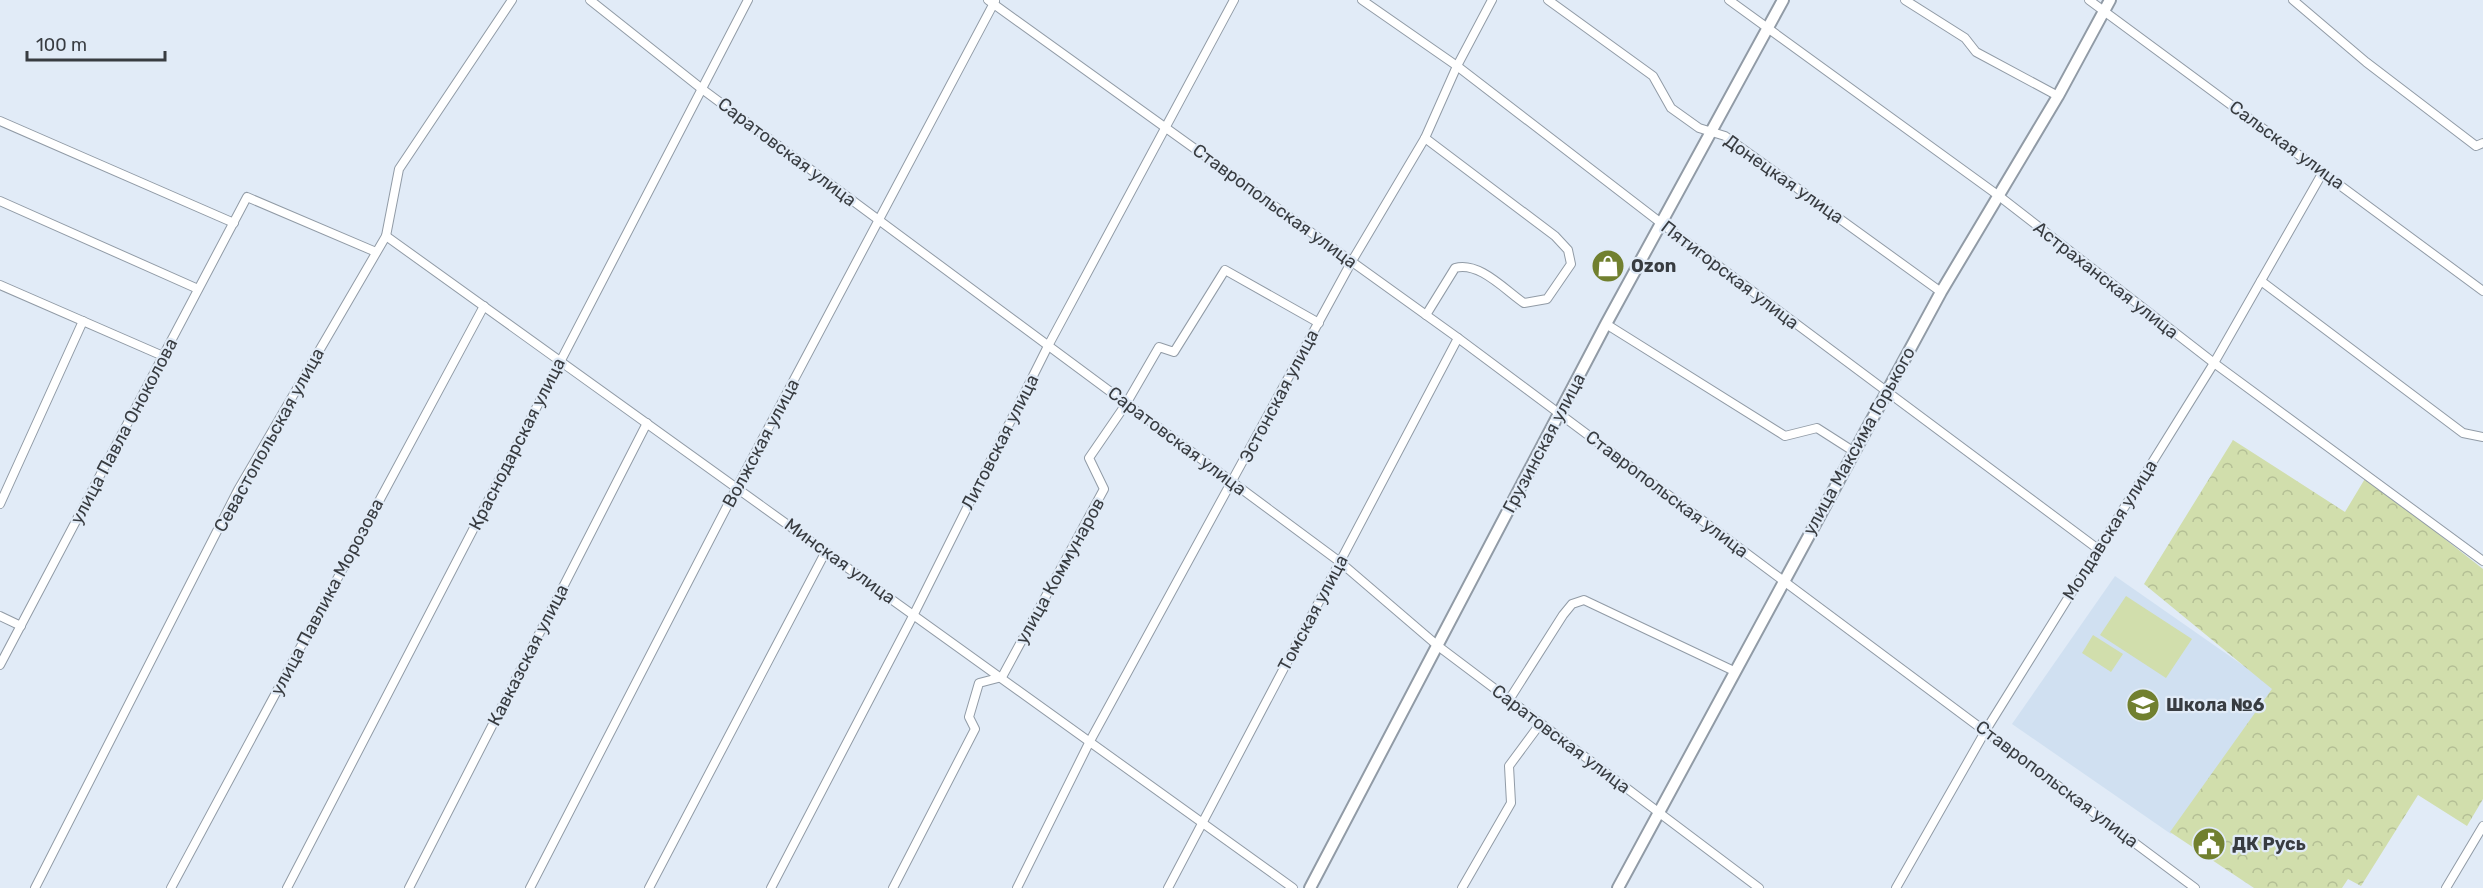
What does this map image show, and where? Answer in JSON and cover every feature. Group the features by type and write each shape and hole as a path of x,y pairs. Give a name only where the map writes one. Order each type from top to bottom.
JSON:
{"main road":[{"name":"Грузинская улица","path":"1310,888 1606,324 1783,0"},
{"name":"улица Максима Горького","path":"1618,888 1886,391 1941,292 2058,96 2110,0"}],"street":[{"name":"Севастопольская улица","path":"35,888 238,490 386,236 399,169 512,0"},
{"name":"Саратовская улица","path":"590,0 702,89 1340,562 1438,646 1759,888"},
{"name":"Краснодарская улица","path":"287,888 748,0"},
{"name":"Литовская улица","path":"771,888 914,614 1048,346 1234,0"},
{"name":"Пятигорская улица","path":"1362,0 1456,66 1661,223 2098,549"},
{"name":"Эстонская улица","path":"1017,888 1090,741 1233,483 1352,261 1425,138 1456,66 1492,0"},
{"name":"Донецкая улица","path":"1548,0 1653,76 1671,108 1699,128 1725,136 1941,292"},
{"name":"Астраханская улица","path":"1729,0 1999,196 2214,363 2483,561"},
{"path":"1905,0 1965,38 1976,52 2058,96"},
{"name":"Сальская улица","path":"2089,0 2483,291"},
{"path":"2293,0 2366,62 2480,145"},
{"name":"Ставропольская улица","path":"993,1 1458,338 2195,888"},
{"name":"Волжская улица","path":"530,888 737,487 993,1"},
{"path":"0,121 234,223"},
{"path":"1425,138 1555,236 1568,250 1571,264 1547,299 1524,303 1477,270 1464,266 1455,268 1426,315"},
{"name":"Молдавская улица","path":"1896,888 1986,730 2214,363 2323,172"},
{"name":"улица Павла Оноколова","path":"0,665 247,197 376,252"},
{"path":"0,201 198,289"},
{"name":"Минская улица","path":"386,236 1293,888"},
{"name":"улица Коммунаров","path":"1002,677 1104,489 1089,459 1126,404 1159,347 1174,352 1225,270 1319,323"},
{"path":"2261,281 2463,433 2483,437"},
{"path":"0,285 163,356"},
{"name":"улица Павлика Морозова","path":"171,888 484,306"},
{"path":"0,504 83,321"},
{"path":"1606,324 1785,435 1817,428 1853,452"},
{"name":"Томская улица","path":"1168,888 1458,338"},
{"name":"Кавказская улица","path":"409,888 647,423"},
{"path":"649,888 826,551"},
{"path":"1509,700 1563,615 1572,604 1584,600 1734,671"},
{"path":"0,616 21,626"},
{"path":"893,888 975,729 969,717 980,683 1002,677"},
{"path":"1462,888 1512,803 1509,765 1540,724"},
{"path":"2446,888 2482,831"},
{"path":"2178,888 2182,879"}],"shaded area":[{"name":"Школа №6","path":"2115,576 2274,687 2171,834 2012,724"}],"green space":[{"path":"2233,440 2345,512 2366,477 2483,569 2483,799 2467,826 2418,795 2361,886 2348,879 2342,888 2254,888 2170,832 2272,689 2144,584"},
{"path":"2126,596 2192,639 2166,678 2100,635"},
{"path":"2093,635 2123,654 2111,672 2082,653"}],"place":[{"name":"Ozon","path":"1608,266"},
{"name":"Школа №6","path":"2143,705"},
{"name":"ДК Русь","path":"2209,844"}]}
